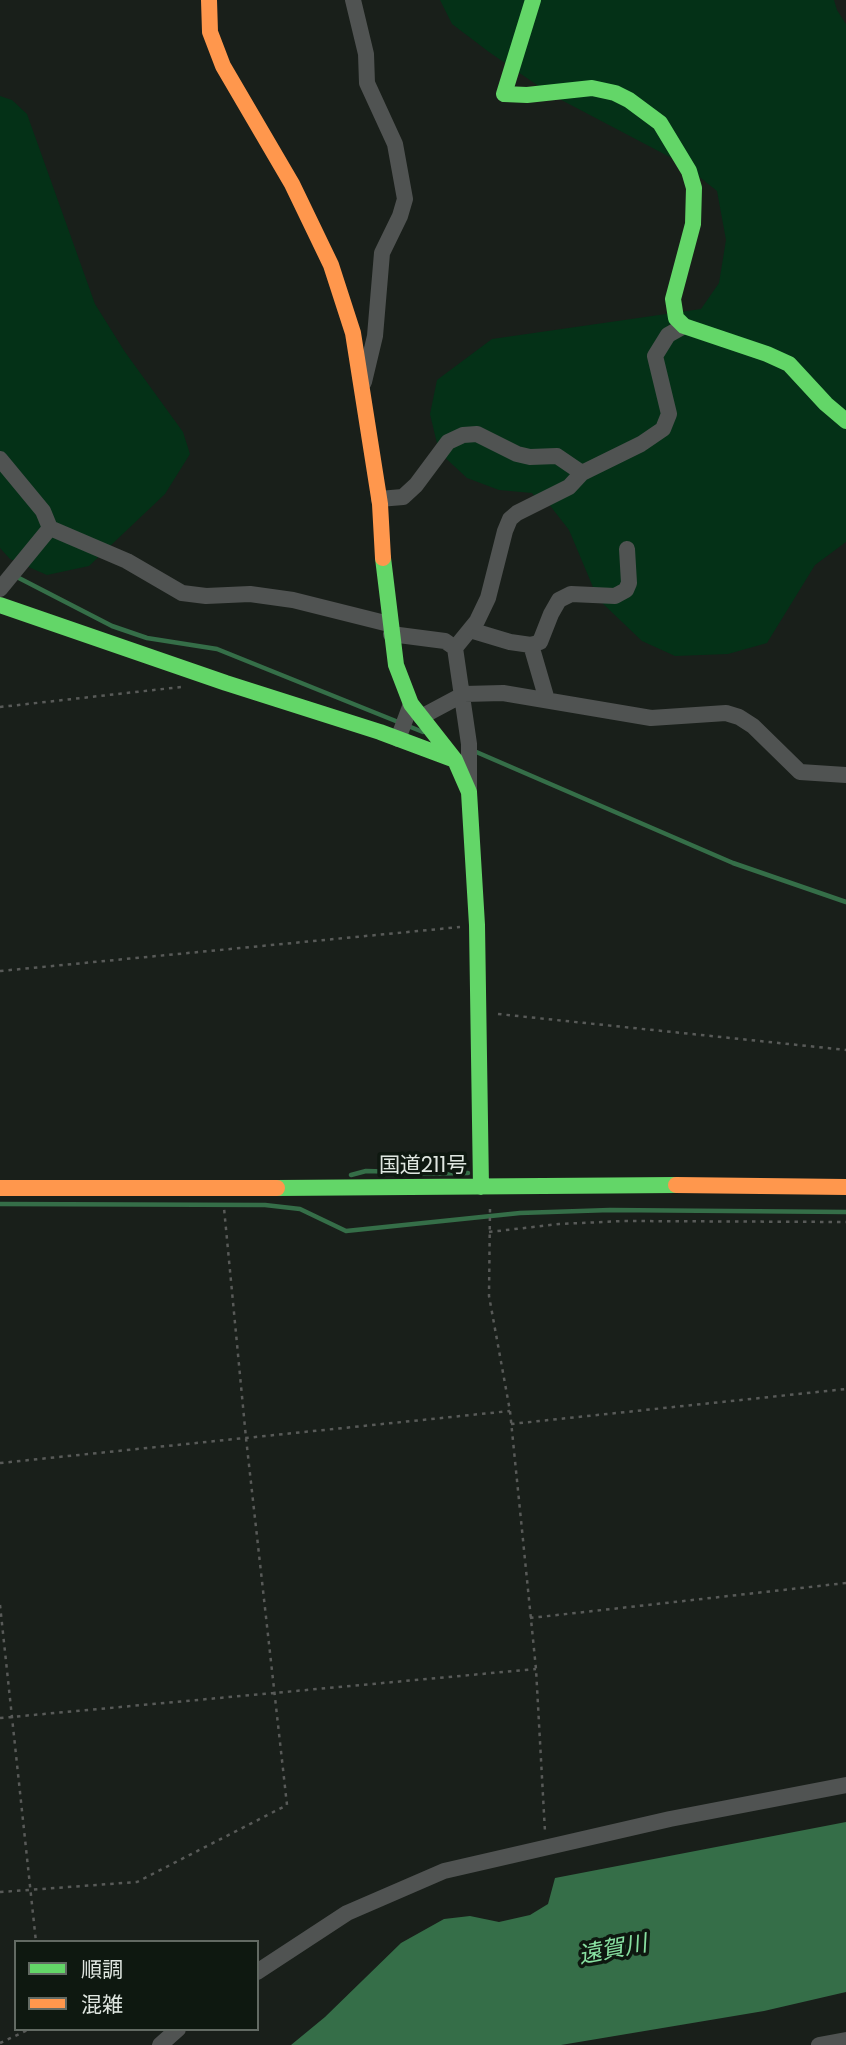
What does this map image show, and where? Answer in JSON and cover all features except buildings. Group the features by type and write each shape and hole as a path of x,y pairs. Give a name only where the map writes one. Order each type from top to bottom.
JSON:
{"main road":[{"path":"209,0 210,32 223,66 292,184 331,265 353,333 379,499 390,629 411,723 460,752"},
{"path":"533,0 504,94 527,95 570,88 592,88 615,93 660,122 689,171 694,188 693,224 673,299 676,318 684,326 789,364 826,404 846,421"},
{"path":"0,605 411,723 460,752 469,792 487,1188"},
{"name":"国道211号","path":"0,1188 710,1185 846,1187"}],"street":[{"path":"353,0 366,54 367,83 395,144 405,199 382,253 375,336 363,387"},
{"path":"455,648 470,630 488,598 510,519 569,487 582,473 641,444 663,429 669,414 655,356 668,335 684,326"},
{"path":"379,499 403,497 416,485 448,442 463,435 477,434 517,454 530,457 557,456 582,473"},
{"path":"0,459 43,511 50,528 127,561 182,593 206,596 250,594 293,600 390,629 445,641 455,648 464,694 460,752"},
{"path":"9,579 50,528"},
{"path":"470,630 531,645 540,642 559,600 571,594 615,597 625,590 629,583 627,549"},
{"path":"531,645 547,700"},
{"path":"411,723 464,694 503,693 651,718 726,713 753,726 800,772 846,775"},
{"path":"259,1971 347,1913 444,1871 670,1819 846,1785"},
{"path":"160,2045 176,2031"},
{"path":"819,2045 846,2040"}],"path":[{"path":"0,708 186,687"},
{"path":"0,971 477,925"},
{"path":"478,1012 846,1050"},
{"path":"0,1892 137,1882 287,1805 246,1438 222,1188"},
{"path":"487,1188 489,1296 510,1411 536,1669 546,1846"},
{"path":"488,1233 559,1224 624,1221 846,1222"},
{"path":"511,1424 846,1389"},
{"path":"0,1463 510,1411"},
{"path":"530,1618 846,1583"},
{"path":"0,1605 36,1940"},
{"path":"0,1718 536,1669"},
{"path":"0,2043 26,2031"}],"shaded area":[{"path":"440,0 834,0 846,24 846,542 815,565 767,643 728,654 675,656 642,641 598,599 569,530 541,494 535,497 532,493 499,490 467,478 439,452 430,414 437,380 492,339 701,309 719,283 726,240 717,191 683,164 550,94 489,52 452,24"},
{"path":"0,96 12,100 27,114 95,304 125,352 183,432 190,454 165,494 89,566 47,575 10,559 0,548"}],"water":[{"name":"遠賀川","path":"846,1822 846,1992 764,2011 561,2045 291,2045 325,2017 401,1943 444,1919 470,1916 499,1922 530,1915 548,1904 555,1878"}],"waterway":[{"path":"15,576 112,626 147,638 217,649 423,732"},
{"path":"474,751 733,863 846,902"},
{"path":"351,1175 366,1171 408,1174 468,1173"},
{"path":"0,1204 265,1205 300,1209 346,1231 520,1213 610,1210 846,1212"}],"traffic: fast":[{"path":"533,0 504,94 527,95 592,88 615,93 629,100 660,123 689,171 694,188 693,224 673,299 676,318 684,326 789,364 826,404 846,421"},
{"path":"383,558 396,665 411,704 455,760 469,792 477,925 481,1187"},
{"path":"0,605 226,683 380,732 455,760"},
{"path":"277,1188 676,1185"}],"traffic: slow":[{"path":"209,0 210,32 223,66 292,184 331,265 353,333 380,504 383,558"},
{"path":"676,1185 846,1187"},
{"path":"0,1188 277,1188"}]}
